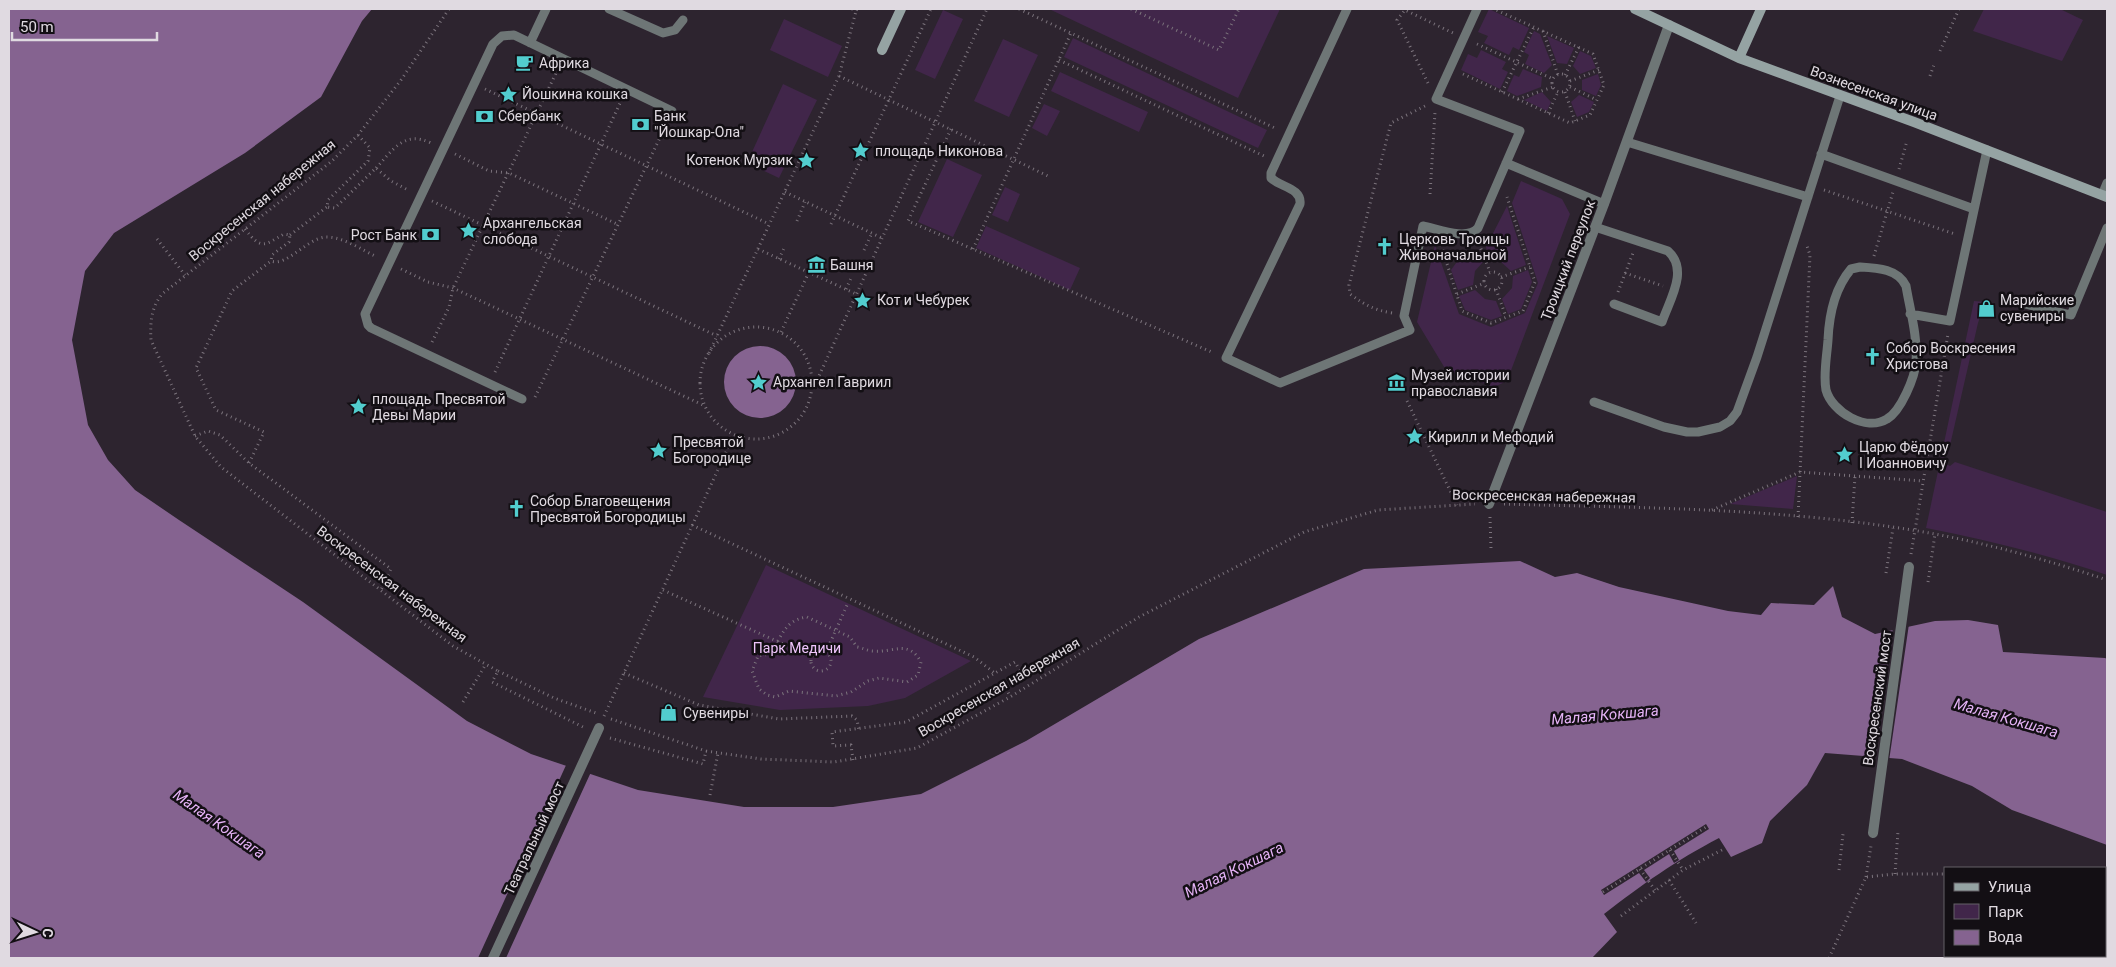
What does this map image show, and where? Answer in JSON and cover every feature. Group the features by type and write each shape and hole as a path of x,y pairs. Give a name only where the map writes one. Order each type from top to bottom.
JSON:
{"main road":[{"path":"882,50 901,9"},
{"name":"Вознесенская улица","path":"1635,9 1739,58 2105,196"},
{"path":"1739,58 1762,9"}],"street":[{"name":"Троицкий переулок","path":"1489,504 1604,204 1669,25"},
{"name":"Воскресенский мост","path":"1873,833 1909,568"},
{"name":"Театральный мост","path":"493,958 595,729"}],"lane":[{"path":"530,43 546,9"},
{"path":"609,9 663,33 675,30 683,20"},
{"path":"1346,9 1271,173 1271,178 1298,193 1300,204 1226,358 1280,383 1410,330 1404,316 1423,226 1467,235 1475,232 1478,228 1520,131 1436,100 1477,9"},
{"path":"522,399 368,325 365,314 496,39 502,36 514,35 672,111"},
{"path":"1594,402 1664,427 1687,432 1710,430 1730,421 1737,412 1748,384 1840,96"},
{"path":"1627,142 1808,197"},
{"path":"1910,314 1950,322 1987,150"},
{"path":"1821,154 1974,209"},
{"path":"1506,163 1604,204"},
{"path":"2105,196 2107,183"},
{"path":"1595,227 1668,251 1678,265 1679,274 1662,322 1614,304"},
{"path":"2009,300 2071,315 2107,228"},
{"path":"1860,267 1890,271 1903,280 1906,286 1910,314 1916,362 1913,376 1897,410 1885,420 1869,422 1843,414 1830,399 1825,384 1831,314 1839,287 1851,269 1860,267"}],"path":[{"name":"Воскресенская набережная","path":"448,9 401,80 358,135 332,161 162,294 155,302 150,326 151,340 195,436 221,467 380,592 453,646 554,698"},
{"path":"852,9 857,10 839,76 702,368 700,386 705,406 711,417 723,429 734,435 751,440 767,439 783,434 800,419 808,408 813,389 987,9"},
{"path":"831,224 931,9"},
{"path":"1019,9 1289,134"},
{"path":"1131,9 1219,50 1238,9"},
{"path":"1450,68 1570,123 1590,115 1604,85 1593,54 1494,9"},
{"path":"1940,50 1959,9"},
{"path":"1405,10 1553,80"},
{"path":"1502,92 1534,27"},
{"path":"1542,31 1558,75"},
{"path":"972,249 1072,33"},
{"path":"1565,75 1579,47"},
{"path":"427,354 449,307 453,288 563,59"},
{"path":"1059,60 1276,162"},
{"path":"1930,76 1935,62"},
{"path":"1570,81 1599,70"},
{"path":"1565,75 1558,75 1553,80 1553,87 1558,92 1564,92 1570,87"},
{"path":"1565,75 1570,81 1570,87"},
{"path":"839,76 1050,177"},
{"path":"474,84 769,224"},
{"path":"1518,99 1553,87"},
{"path":"1570,87 1597,100"},
{"path":"490,384 627,90"},
{"path":"1548,113 1558,92"},
{"path":"1564,92 1575,121"},
{"path":"1404,316 1375,310 1350,294 1349,285 1391,123 1436,100"},
{"path":"522,399 530,399 537,394 672,111"},
{"path":"951,129 908,221 1226,358"},
{"path":"249,463 264,432 216,410 196,368 232,291 271,261 273,254 289,242 290,235 327,207 328,200 368,161 370,148 358,135"},
{"path":"327,207 334,208 399,144 405,140 422,139 489,171 508,172 618,225"},
{"path":"1871,268 1907,141"},
{"path":"376,168 391,181 420,196 716,336"},
{"path":"1435,228 1462,311 1491,323 1523,311 1535,282 1500,178"},
{"path":"1811,186 1968,238"},
{"path":"784,192 882,238"},
{"path":"797,220 805,202"},
{"path":"245,229 256,241 264,244 269,244 284,234 290,235"},
{"path":"1475,232 1490,272"},
{"path":"864,250 872,233"},
{"path":"271,261 283,261 310,241 325,237 341,240 428,282 453,288 705,406"},
{"path":"157,239 185,275"},
{"path":"1614,304 1637,241"},
{"path":"1794,242 1806,246 1810,255 1798,516"},
{"path":"779,259 785,246"},
{"path":"758,249 856,294"},
{"path":"1501,278 1530,267"},
{"path":"781,332 809,272"},
{"path":"1490,272 1496,272 1501,278 1502,283 1496,289 1490,289 1485,283 1485,278 1490,272"},
{"path":"1625,273 1673,290"},
{"path":"846,289 852,276"},
{"path":"1457,294 1485,283"},
{"path":"1496,289 1506,317"},
{"path":"1909,568 1950,322"},
{"path":"709,353 720,340 734,331 749,327 766,327 781,332 795,342 804,353 811,369 813,389"},
{"path":"1407,400 1457,505"},
{"path":"195,436 201,432 214,432 220,435 249,463 391,569 380,592"},
{"path":"498,670 492,682 595,729 624,673 734,435"},
{"path":"1711,510 1800,472 1923,481"},
{"path":"1852,523 1855,476"},
{"name":"Воскресенская набережная","path":"667,739 706,751 761,759 834,762 917,748 1010,696 1139,617 1304,532 1378,510 1489,504 1711,510 1798,516 1935,534 1996,547 2107,580"},
{"path":"1489,504 1491,550"},
{"path":"692,525 974,658 996,674"},
{"path":"1886,573 1893,528"},
{"path":"1928,582 1935,534"},
{"path":"663,590 812,657"},
{"path":"826,652 848,603"},
{"path":"807,617 850,637 857,647 874,651 904,648 916,653 921,662 918,675 907,682 879,678 868,681 851,692 836,696 789,691 774,697 767,695 759,689 752,671 758,656 770,654 778,642 784,628 798,618 807,617"},
{"path":"818,651 826,652 831,658 831,666 825,671 817,670 812,665 812,657 818,651"},
{"path":"853,760 851,745 833,746 832,732 859,730 906,722 996,674 1014,662 1022,674 1004,686 1010,696"},
{"path":"463,702 486,664"},
{"path":"624,673 699,705 779,720 852,716 857,720 859,730"},
{"path":"607,737 703,764 706,751"},
{"path":"710,795 718,753"},
{"path":"1604,892 1706,827"},
{"path":"1895,874 1898,831"},
{"path":"1829,958 1866,877 1873,833"},
{"path":"1839,870 1843,834"},
{"path":"1670,850 1683,870"},
{"path":"1621,916 1683,870 1722,850"},
{"path":"1640,869 1655,890"},
{"path":"1866,877 1895,874 1944,874"},
{"path":"1669,880 1696,924"}],"green space":[{"path":"1049,9 1280,9 1238,98"},
{"path":"1489,9 1529,28 1519,50 1513,47 1509,55 1484,43 1488,36 1478,32"},
{"path":"1984,9 2060,9 2083,20 2062,61 1973,31"},
{"path":"943,10 963,19 935,79 915,70"},
{"path":"784,19 842,46 828,77 770,50"},
{"path":"1534,31 1540,34 1552,65 1544,73 1525,64 1529,55 1524,52"},
{"path":"1547,36 1574,48 1567,64 1557,63"},
{"path":"1073,38 1267,130 1258,148 1064,57"},
{"path":"1003,39 1038,55 1009,117 974,101"},
{"path":"1481,50 1506,62 1502,69 1508,72 1500,89 1461,70 1468,54 1477,58"},
{"path":"1580,51 1591,56 1596,68 1580,74 1573,66"},
{"path":"1523,69 1542,77 1541,87 1517,96 1507,91 1514,75 1519,77"},
{"path":"1060,72 1148,112 1139,132 1051,91"},
{"path":"1598,74 1601,85 1596,96 1582,90 1582,80"},
{"path":"783,84 817,100 779,178 747,163"},
{"path":"1542,92 1551,102 1547,111 1524,100"},
{"path":"1579,95 1594,102 1589,112 1577,117 1571,102"},
{"path":"1044,104 1060,111 1047,136 1032,128"},
{"path":"947,159 982,175 953,237 918,222"},
{"path":"1521,181 1562,199 1570,214 1507,381 1494,387 1446,370 1417,322 1435,245 1459,314 1491,327 1525,313 1538,283 1512,203"},
{"path":"1005,187 1020,194 1008,222 992,215"},
{"path":"1507,206 1526,265 1511,271 1501,262 1489,260 1486,247"},
{"path":"986,226 1080,268 1070,290 976,248"},
{"path":"1464,252 1480,255 1483,262 1475,271 1473,285 1458,290 1451,270"},
{"path":"1528,270 1532,282 1521,309 1508,314 1502,299 1512,288 1513,276"},
{"path":"1475,290 1485,299 1496,301 1502,316 1491,320 1465,310 1459,296"},
{"path":"1974,301 1985,302 1978,323 1948,454 1944,458 1944,463 1950,466 1955,462 2107,512 2107,575 2018,548 1926,528"},
{"path":"1797,476 1793,509 1730,504"},
{"name":"Парк Медичи","path":"766,565 971,661 905,698 868,706 780,710 703,697"}],"water":[{"name":"Малая Кокшага","path":"9,9 372,9 362,21 321,97 245,153 114,233 85,271 72,340 88,425 108,460 135,490 303,602 467,721 531,754 638,790 744,807 833,807 921,794 1026,741 1199,639 1364,569 1520,561 1555,577 1577,573 1619,587 1728,611 1761,615 1771,603 1814,605 1833,586 1842,617 1875,634 1935,621 1968,620 1998,625 2003,652 2105,658 2107,659 2107,845 2012,810 1972,786 1902,759 1825,753 1807,785 1770,821 1762,843 1731,857 1719,838 1660,873 1604,914 1617,932 1592,958 9,958"},
{"path":"760,346 780,352 790,362 796,382 790,402 780,412 760,418 740,412 730,402 724,382 730,362 740,352"}],"pier":[{"path":"1909,624 1889,761 1875,759 1893,627"},
{"path":"567,763 591,772 506,958 478,958"},
{"path":"1706,824 1709,829 1674,851 1679,860 1674,863 1669,854 1644,870 1650,878 1646,882 1639,873 1604,895 1601,890"}],"place":[{"name":"Африка","path":"525,63"},
{"name":"Йошкина кошка","path":"508,94"},
{"name":"Сбербанк","path":"484,116"},
{"name":"Банк \"Йошкар-Ола\"","path":"640,124"},
{"name":"площадь Никонова","path":"861,151"},
{"name":"Котенок Мурзик","path":"807,160"},
{"name":"Архангельская слобода","path":"469,231"},
{"name":"Рост Банк","path":"431,235"},
{"name":"Церковь Троицы Живоначальной","path":"1385,247"},
{"name":"Башня","path":"816,265"},
{"name":"Кот и Чебурек","path":"863,300"},
{"name":"Марийские сувениры","path":"1986,308"},
{"name":"Собор Воскресения Христова","path":"1872,356"},
{"name":"Архангел Гавриил","path":"759,382"},
{"name":"Музей истории православия","path":"1397,383"},
{"name":"площадь Пресвятой Девы Марии","path":"358,407"},
{"name":"Кирилл и Мефодий","path":"1414,437"},
{"name":"Пресвятой Богородице","path":"659,450"},
{"name":"Царю Фёдору I Иоанновичу","path":"1845,455"},
{"name":"Собор Благовещения Пресвятой Богородицы","path":"516,509"},
{"name":"Сувениры","path":"669,713"}]}
